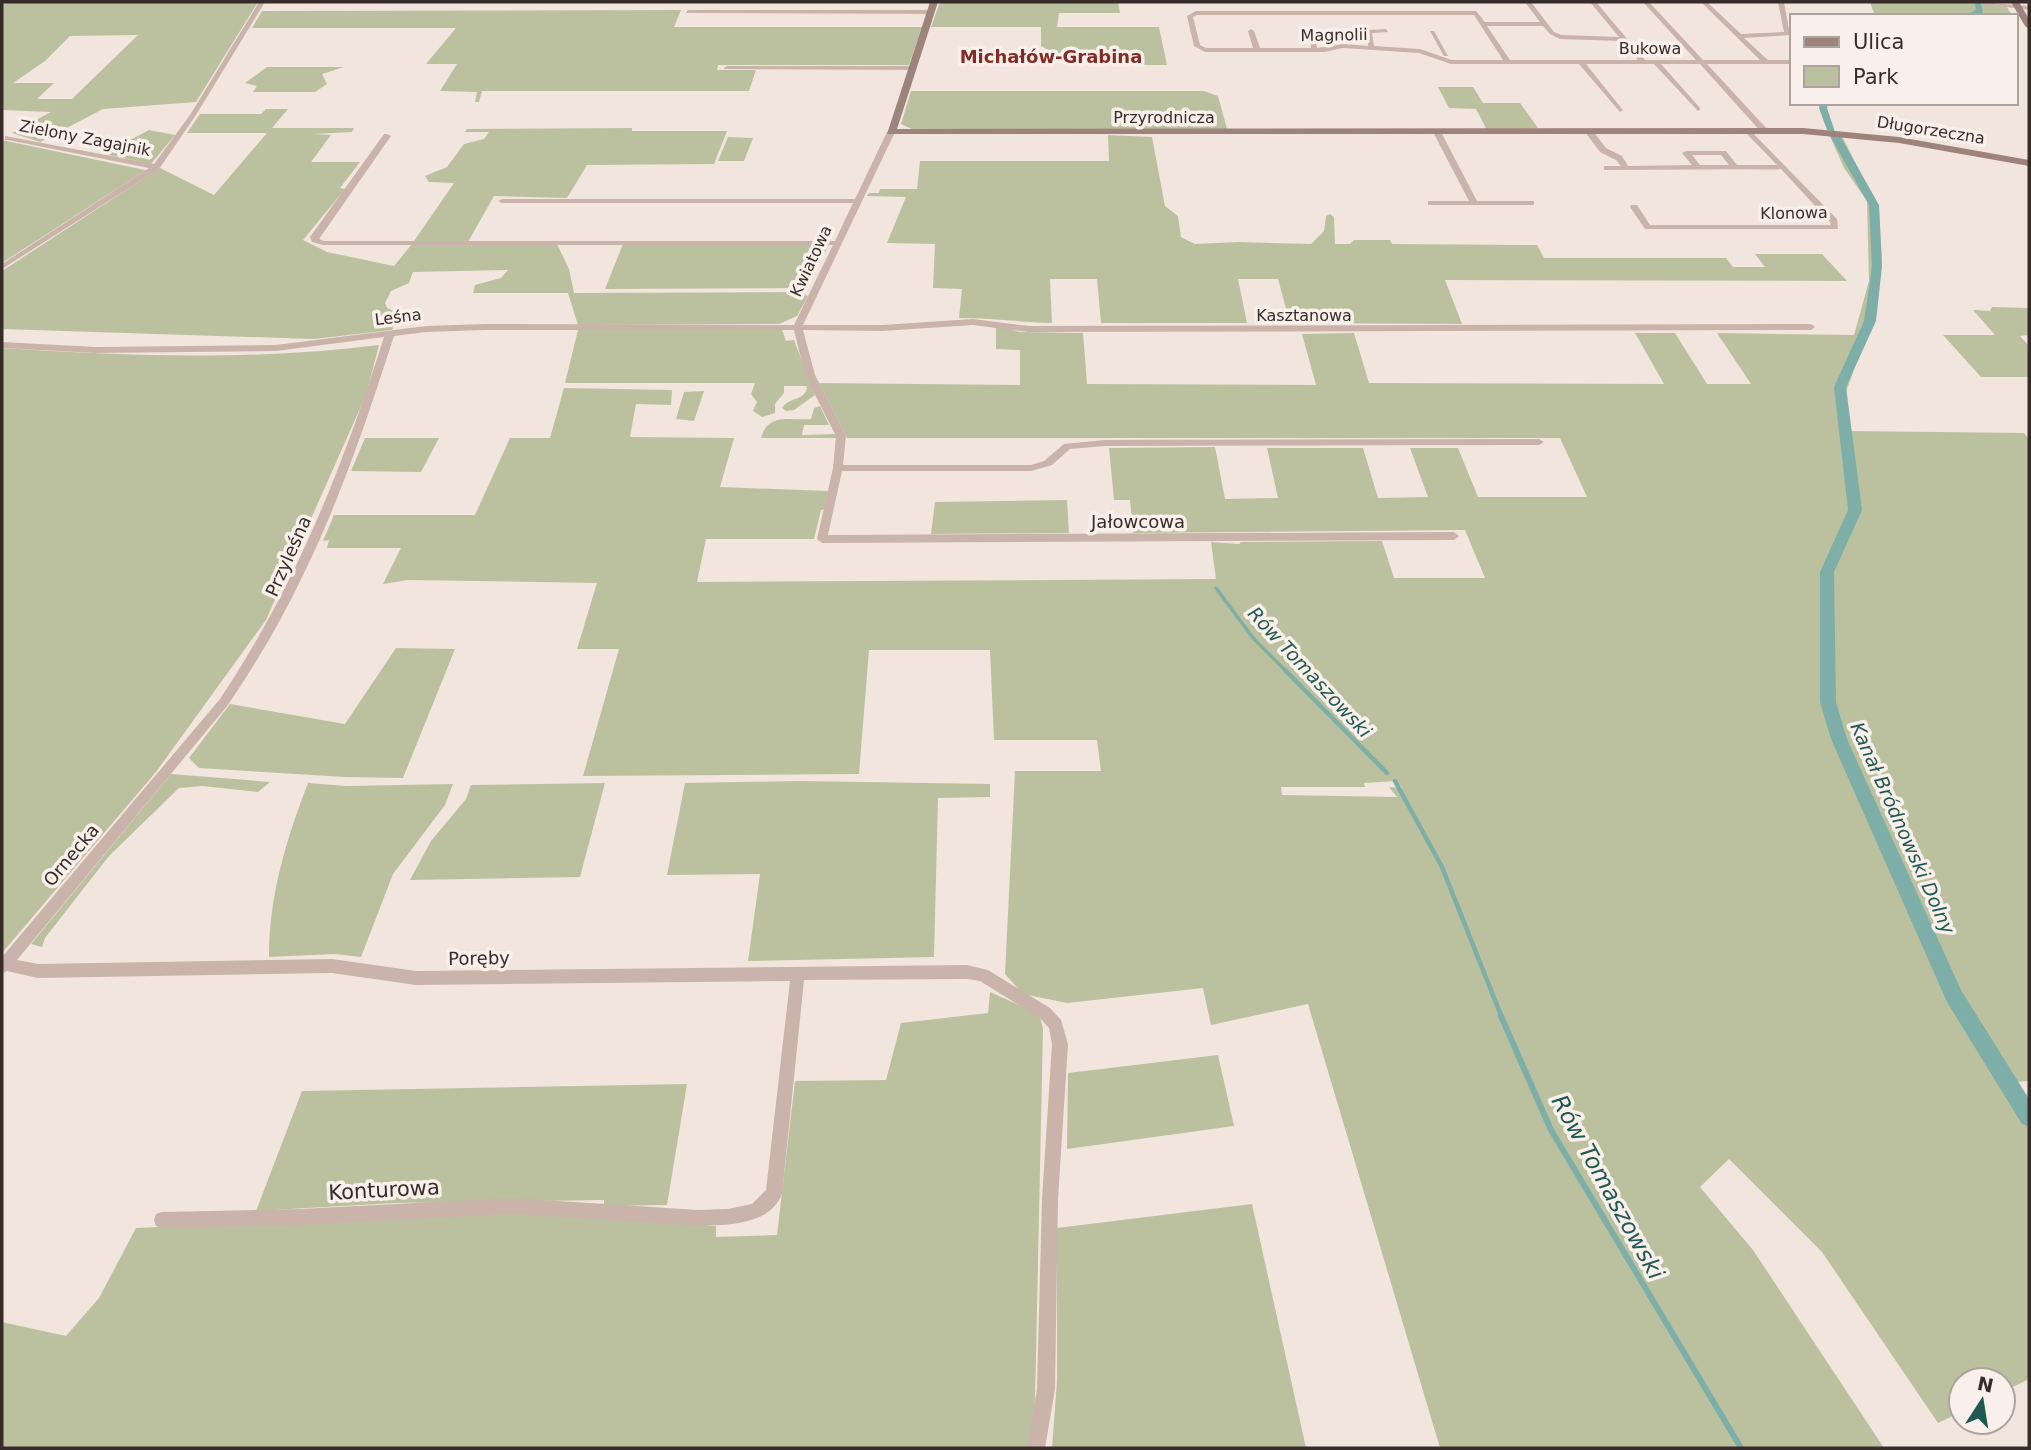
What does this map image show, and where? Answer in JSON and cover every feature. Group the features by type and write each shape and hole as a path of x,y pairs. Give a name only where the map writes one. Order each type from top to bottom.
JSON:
{"street":[{"path":"2,267 156,167 193,115 262,2"},
{"path":"1528,2 1545,24 1560,37 1625,39"},
{"path":"1593,2 1644,62"},
{"path":"1646,2 1765,131"},
{"path":"1703,2 1766,62"},
{"path":"1739,36 1788,34 1781,2"},
{"path":"1983,2 2017,4 2029,8"},
{"path":"2017,4 2029,26"},
{"path":"688,12 933,7"},
{"name":"Kwiatowa","path":"799,327 891,132 933,7"},
{"name":"Magnolii","path":"1483,24 1476,13 1196,13 1190,16 1199,48 1314,50 1343,46 1426,52 1451,62 1508,62"},
{"path":"1483,24 1545,24"},
{"path":"1483,24 1508,62"},
{"path":"1251,31 1257,50"},
{"path":"1312,31 1314,50"},
{"path":"1371,48 1369,31 1386,31"},
{"path":"1432,32 1446,55"},
{"path":"1426,52 1428,45 1439,43"},
{"name":"Bukowa","path":"1508,62 1790,62"},
{"path":"1656,62 1698,110"},
{"path":"1582,63 1620,110"},
{"path":"727,68 913,68"},
{"path":"1751,116 1748,126 1751,131"},
{"name":"Klonowa","path":"1634,208 1648,228 1835,227 1833,221 1751,131"},
{"name":"Przyrodnicza","path":"891,132 1828,132"},
{"path":"1437,132 1474,204"},
{"path":"1589,132 1603,150 1619,158 1626,168"},
{"name":"Długorzeczna","path":"1828,132 1907,141 2029,163"},
{"path":"387,136 314,236 315,240 323,243 837,243"},
{"name":"Zielony Zagajnik","path":"8,138 156,167"},
{"path":"1698,168 1686,153 1723,153 1736,168"},
{"path":"1607,168 1782,167"},
{"path":"502,201 858,201"},
{"path":"1432,204 1531,204"},
{"name":"Kasztanowa","path":"799,327 883,328 973,322 1029,328 1811,327"},
{"path":"799,327 810,375 839,431 838,468 1031,468 1048,463 1067,446 1105,443 1539,442"},
{"name":"Leśna","path":"2,345 95,350 276,348 390,333 457,328 799,327"},
{"name":"Przyleśna","path":"169,767 224,702 283,611 325,516 370,396 390,333"},
{"name":"Jałowcowa","path":"838,468 822,539 1454,536"},
{"name":"Ornecka","path":"3,965 169,767"},
{"name":"Poręby","path":"3,965 38,971 332,966 416,978 798,973 983,975 1001,990 1045,1013 1056,1025 1060,1044 1050,1199 1046,1389 1036,1448"},
{"name":"Konturowa","path":"162,1220 300,1217 512,1206 656,1218 728,1217 756,1210 774,1194 798,973"}],"green space":[{"path":"2,2 258,2 196,102 103,109 40,142 12,133 51,112 2,110","holes":["138,35 72,99 37,99 54,83 13,83 45,61 70,36"]},
{"path":"940,2 1118,2 1120,13 1059,13 1057,27 1159,27 1167,65 1091,65 1084,59 1060,57 1041,46 1041,27 931,27"},
{"path":"1870,2 1972,2 2007,7 2011,14 1874,14"},
{"path":"681,10 674,27 922,27 909,65 718,65 717,70 756,70 749,91 482,91 479,102 475,102 477,92 440,91 457,64 426,64 456,28 252,28 262,11"},
{"path":"267,67 344,67 322,74 327,84 315,92 253,92 257,86 245,83"},
{"path":"1438,87 1473,87 1483,103 1520,103 1538,128 1487,130 1476,109 1449,108"},
{"path":"911,91 1204,91 1218,96 1227,129 912,129 901,124"},
{"path":"266,109 288,109 272,128 354,128 352,132 314,134 331,135 311,162 360,162 340,188 345,189 303,240 327,252 394,266 412,244 557,244 569,269 574,293 801,292 808,296 797,316 779,324 578,325 568,293 473,293 475,285 501,278 508,270 413,272 409,283 391,291 385,303 387,308 398,313 392,330 314,339 2,329 2,271 160,168 214,195 267,133 187,133 200,114 261,114"},
{"path":"632,128 632,131 727,131 714,164 587,165 567,198 494,196 468,242 414,241 454,183 429,182 425,176 447,167 464,144 484,139 489,132 465,132 467,129"},
{"path":"149,130 175,135 151,164 104,154"},
{"path":"1108,135 1152,137 1165,206 1178,216 1181,237 1195,244 1311,244 1324,231 1326,216 1330,214 1334,217 1335,244 1350,244 1354,240 1390,240 1392,244 1537,245 1544,258 1726,258 1733,267 1765,267 1755,254 1822,254 1847,281 1445,280 1462,324 1290,323 1278,279 1238,279 1247,323 1101,323 1097,279 1050,279 1052,323 959,318 962,289 933,288 935,244 887,243 906,197 867,196 869,193 879,193 880,189 917,189 920,161 1109,161"},
{"path":"1830,136 1842,136 1879,210 1882,261 1878,301 1845,395 1850,431 2024,433 2029,439 2029,1081 2016,1082 2029,1103 2029,1379 2017,1385 2017,1366 1947,1366 1947,1419 1938,1423 1822,1252 1729,1159 1700,1187 1753,1250 1884,1448 1440,1448 1308,1004 1211,1025 1203,988 1067,1003 1023,994 1005,974 1015,771 1101,771 1097,740 994,740 990,650 869,650 859,774 583,776 619,649 577,649 597,583 408,580 383,584 401,548 327,548 329,540 323,541 334,515 475,515 510,438 550,438 564,388 672,390 671,405 636,404 630,437 734,438 720,487 828,491 826,509 821,510 814,539 706,539 697,582 1216,579 1211,542 1239,544 1382,541 1394,578 1485,578 1465,530 1133,533 1130,500 1114,500 1109,448 1215,447 1225,499 1278,498 1267,448 1363,448 1378,498 1428,497 1410,448 1458,448 1478,497 1587,497 1560,438 847,438 819,383 1020,385 1020,350 996,349 996,326 1020,332 1083,333 1087,384 1316,385 1302,334 1354,333 1369,383 1664,384 1635,333 1675,333 1707,384 1751,384 1717,333 1854,335 1869,281 1867,201 1844,168","holes":["1397,781 1402,788 1389,787 1397,797 1282,795 1281,787 1365,787 1364,783"]},
{"path":"728,137 753,138 744,161 718,161"},
{"path":"2,140 145,170 146,170 2,263"},
{"path":"623,244 829,245 806,288 605,289"},
{"path":"1992,307 2029,308 2029,335 2020,336 2029,346 2029,377 1981,377 1943,335 1995,335 1973,310 1990,311"},
{"path":"578,330 782,330 786,341 794,340 815,395 794,410 786,411 782,408 807,389 806,386 784,386 784,393 775,404 775,413 762,417 753,411 757,402 751,394 755,383 565,383"},
{"path":"379,345 366,395 266,620 156,772 2,953 2,348 191,356 285,353"},
{"path":"704,391 694,421 676,419 684,392"},
{"path":"820,406 829,425 804,425 802,435 835,434 837,438 761,438 769,424 781,419 811,419 814,408"},
{"path":"365,438 439,438 421,472 351,471"},
{"path":"1067,500 1069,533 931,534 935,502"},
{"path":"396,648 455,649 403,778 199,768 189,758 230,704 345,724"},
{"path":"171,774 270,782 258,792 202,786 179,788 109,856 45,938 42,947 31,944"},
{"path":"799,781 990,784 990,797 938,798 934,957 748,961 760,874 667,875 685,783"},
{"path":"308,783 346,786 453,784 445,805 393,874 361,957 335,954 269,957 272,912 280,869"},
{"path":"605,783 580,877 410,880 431,841 466,799 471,785"},
{"path":"990,992 1039,1014 1043,1028 1034,1433 1028,1448 2,1448 2,1322 66,1336 99,1298 136,1228 486,1212 716,1226 716,1237 777,1235 795,1081 886,1080 901,1023 988,1013"},
{"path":"1218,1055 1234,1126 1067,1149 1068,1073"},
{"path":"687,1084 667,1205 604,1206 604,1200 395,1203 256,1211 302,1091"},
{"path":"1252,1204 1306,1448 1052,1448 1057,1381 1057,1228"}],"waterway":[{"name":"Kanał Bródnowski Dolny","path":"1973,14 1980,11 1978,5"},
{"name":"Kanał Bródnowski Dolny","path":"1824,105 1832,130"},
{"name":"Kanał Bródnowski Dolny","path":"1835,136 1874,205 1877,266 1870,321 1840,387 1855,510 1827,572 1828,702 1839,739 1954,996 2029,1117"},
{"name":"Rów Tomaszowski","path":"1216,588 1254,639 1285,670"},
{"name":"Rów Tomaszowski","path":"1285,670 1387,773"},
{"name":"Rów Tomaszowski","path":"1395,781 1442,867 1502,1018"},
{"name":"Rów Tomaszowski","path":"1501,1016 1551,1130 1741,1448"}],"district":[{"name":"Michałów-Grabina","path":"1051,56"}]}
